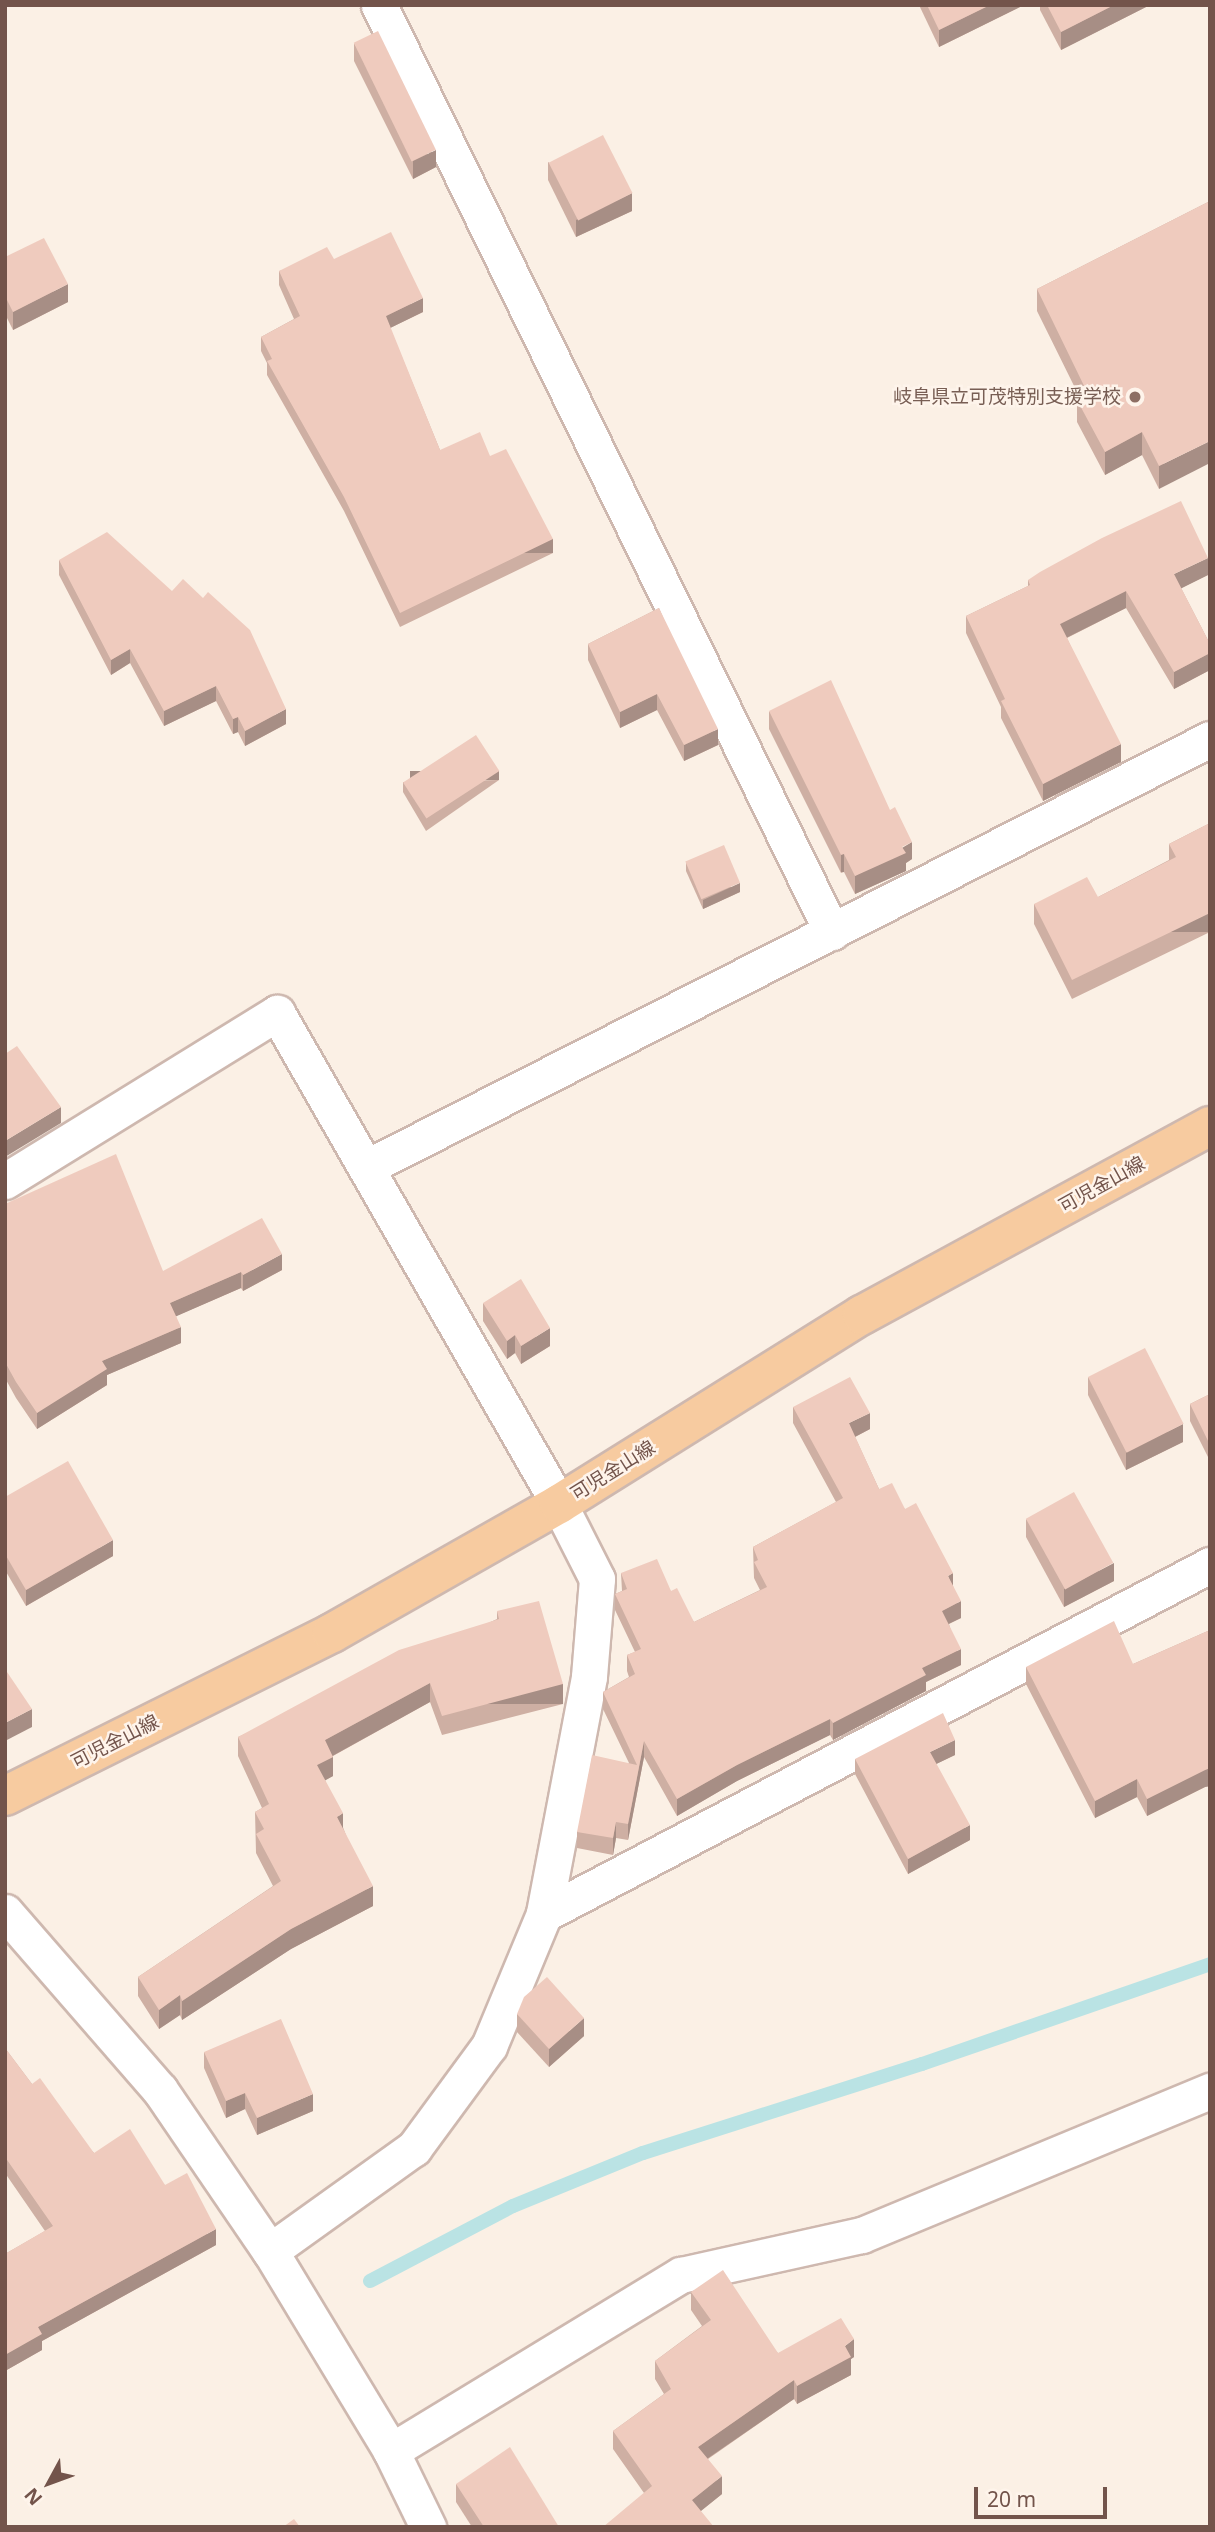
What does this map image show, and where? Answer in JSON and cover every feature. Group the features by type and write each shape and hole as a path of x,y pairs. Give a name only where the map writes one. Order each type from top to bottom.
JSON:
{"main road":[{"name":"可児金山線","path":"5,1796 332,1633 559,1504 862,1315 1210,1126"}],"street":[{"path":"379,5 832,932"},
{"path":"367,1167 1210,739"},
{"path":"5,1181 277,1013 559,1504 597,1579 589,1677 544,1914 489,2046 414,2148 270,2251"},
{"path":"544,1914 1210,1565"},
{"path":"5,1912 160,2090 270,2251 391,2451 428,2527"},
{"path":"391,2451 681,2275 862,2235 1210,2091"}],"building":[{"path":"927,5 990,5 939,30"},
{"path":"1047,5 1114,5 1061,32"},
{"path":"378,31 436,150 412,161 354,43"},
{"path":"603,135 633,193 578,221 549,163"},
{"path":"1210,201 1210,441 1159,466 1142,432 1105,452 1077,400 1088,394 1037,289"},
{"path":"391,232 423,298 386,316 440,450 480,432 490,456 506,449 553,539 400,613 344,497 267,361 272,359 261,337 300,316 279,271 327,247 334,259"},
{"path":"44,238 68,284 13,312 5,296 5,257"},
{"path":"1181,501 1208,558 1174,574 1210,644 1210,653 1174,672 1126,591 1060,624 1121,744 1043,784 1001,701 1005,699 966,616 1030,585 1028,580 1040,572 1102,538"},
{"path":"107,532 172,591 183,579 203,598 208,592 250,630 286,709 245,731 238,717 233,719 216,686 164,711 130,649 111,660 59,560"},
{"path":"659,608 718,729 684,745 657,694 620,712 588,644"},
{"path":"831,680 890,810 895,807 912,842 902,847 906,853 855,876 844,854 841,855 769,711"},
{"path":"476,735 499,771 426,818 403,782"},
{"path":"1210,823 1210,913 1072,980 1034,904 1087,877 1098,897 1176,857 1169,844"},
{"path":"724,845 740,883 701,899 685,861"},
{"path":"17,1046 61,1107 5,1141 5,1054"},
{"path":"116,1154 163,1271 262,1218 282,1254 243,1275 241,1272 170,1303 181,1327 102,1361 107,1369 37,1413 5,1362 5,1204"},
{"path":"521,1279 550,1328 521,1346 515,1335 507,1341 483,1303"},
{"path":"1145,1348 1184,1424 1127,1453 1088,1377"},
{"path":"850,1377 870,1413 849,1423 879,1489 892,1483 905,1509 916,1503 953,1573 948,1576 961,1601 942,1611 961,1649 922,1668 926,1675 833,1723 830,1719 737,1765 677,1799 644,1741 628,1824 616,1822 613,1838 577,1832 592,1755 637,1765 603,1692 635,1674 627,1655 641,1649 615,1594 627,1589 621,1573 657,1559 671,1591 677,1588 694,1622 767,1587 754,1562 758,1560 753,1547 843,1498 793,1407"},
{"path":"1210,1394 1210,1445 1190,1404"},
{"path":"68,1461 113,1540 26,1590 5,1554 5,1497"},
{"path":"1074,1492 1113,1563 1065,1590 1026,1519"},
{"path":"539,1601 563,1684 442,1716 430,1683 325,1740 333,1757 317,1765 343,1813 337,1817 373,1886 291,1929 182,2001 180,1995 159,2010 138,1977 281,1881 256,1834 264,1829 255,1812 269,1804 238,1737 399,1650 499,1619 497,1611"},
{"path":"1114,1621 1133,1664 1210,1630 1210,1768 1147,1799 1137,1779 1095,1801 1026,1667"},
{"path":"5,1669 32,1709 5,1723"},
{"path":"943,1713 955,1740 930,1752 970,1825 908,1859 855,1759"},
{"path":"547,1977 584,2018 549,2049 517,2014 524,1997"},
{"path":"281,2019 313,2094 257,2118 245,2093 226,2101 204,2052"},
{"path":"5,2048 32,2084 40,2078 94,2153 130,2129 165,2185 187,2173 216,2229 38,2327 42,2334 5,2355 5,2254 53,2226 5,2157"},
{"path":"723,2270 778,2353 841,2318 854,2339 845,2346 851,2357 797,2386 794,2380 698,2447 722,2476 692,2500 714,2527 603,2527 652,2486 613,2431 671,2389 655,2361 711,2320 691,2292"},
{"path":"510,2447 559,2527 484,2527 456,2484"},
{"path":"294,2519 300,2527 283,2527"}],"waterway":[{"path":"370,2281 513,2206 643,2153 922,2064 1210,1964"}],"place":[{"name":"岐阜県立可茂特別支援学校","path":"1135,397"}]}
